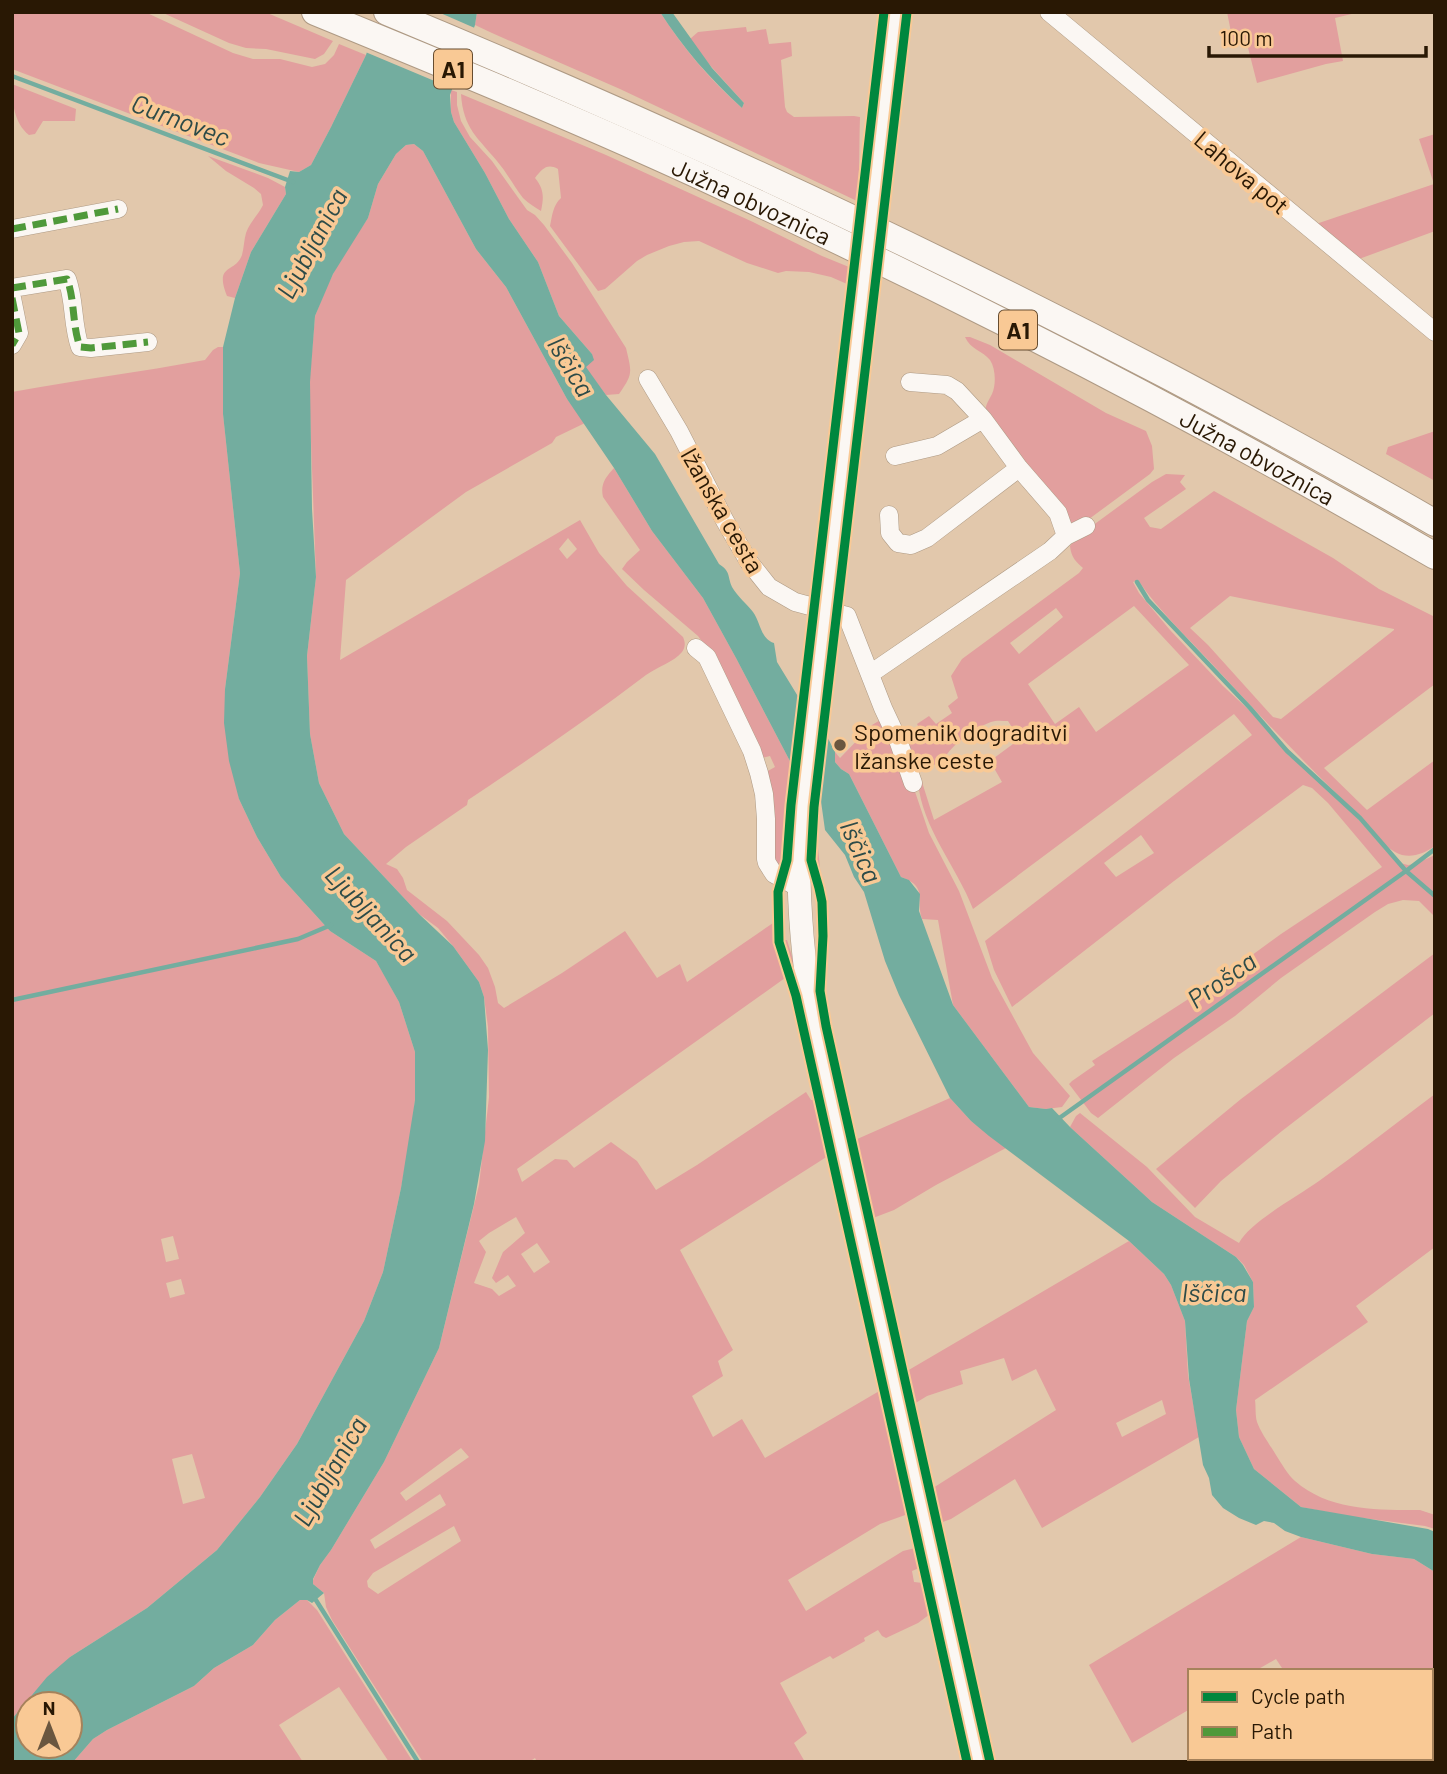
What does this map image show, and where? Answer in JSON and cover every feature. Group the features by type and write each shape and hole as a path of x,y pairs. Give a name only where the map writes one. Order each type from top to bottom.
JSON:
{"highway":[{"name":"Južna obvoznica","path":"315,12 591,127 730,190 1000,321 1211,431 1435,556"},
{"name":"Južna obvoznica","path":"387,12 737,163 1020,299 1230,409 1435,523"}],"main road":[{"path":"896,12 822,637 799,849 799,888 803,951 812,1015 978,1762"}],"street":[{"name":"Lahova pot","path":"1049,12 1435,332"},
{"path":"12,229 118,209"},
{"path":"12,288 67,279 75,335 80,347 148,342"},
{"path":"12,298 19,333 12,345"},
{"name":"Ižanska cesta","path":"648,379 679,431 724,521 749,562 769,587 795,602 847,615 914,783"},
{"path":"910,382 947,385 957,391 983,419 1058,513 1066,536"},
{"path":"895,456 937,446 983,419"},
{"path":"889,515 890,533 898,543 911,545 927,538 1019,467"},
{"path":"870,674 1051,551 1066,536 1086,526"},
{"path":"696,648 707,657 752,751 764,794 766,859 771,871 799,888"}],"shaded area":[{"path":"12,12 145,12 233,53 253,59 280,59 312,67 325,64 334,55 339,44 366,55 311,165 299,172 259,163 12,69"},
{"path":"161,12 265,12 333,41 324,54 315,59 266,49 246,48"},
{"path":"477,12 660,12 698,63 742,108 744,103 690,39 698,32 746,27 747,32 766,29 769,44 791,42 792,56 781,60 787,112 794,117 860,117 857,201 620,89 475,25"},
{"path":"1227,12 1360,12 1335,18 1343,61 1257,83 1246,40 1233,42"},
{"path":"12,84 76,109 75,121 43,121 35,134 29,135 17,118"},
{"path":"451,90 457,92 461,121 470,137 492,161 527,210 544,225 572,263 626,348 630,373 619,394 606,395 585,367 592,354 559,316 538,262 509,219 454,122"},
{"path":"461,94 606,155 849,267 847,284 809,272 778,273 747,263 699,241 669,246 647,255 605,289 598,291 550,226 555,207 561,198 558,169 545,168 535,178 542,193 541,211 523,198 473,132 465,116"},
{"path":"1435,134 1435,231 1359,259 1316,224 1434,184 1419,139"},
{"path":"414,144 423,151 476,249 506,287 567,399 585,423 556,437 552,443 466,492 346,580 340,660 580,520 599,553 627,586 683,637 685,644 675,659 646,675 468,800 467,805 386,864 397,869 407,890 447,921 479,955 488,968 498,1003 504,1008 625,931 657,978 680,964 687,982 773,923 785,978 517,1169 522,1182 555,1159 567,1160 574,1168 611,1142 637,1161 656,1190 806,1092 811,1100 816,1100 828,1156 680,1250 733,1350 718,1361 723,1376 692,1396 713,1437 742,1419 765,1458 881,1390 908,1514 880,1524 788,1580 806,1611 903,1551 915,1548 919,1568 912,1571 914,1582 923,1583 930,1614 918,1623 886,1638 878,1630 864,1638 865,1641 833,1659 830,1656 780,1683 807,1733 794,1743 805,1762 537,1762 535,1758 529,1762 423,1762 332,1620 324,1593 313,1584 320,1565 384,1462 439,1348 479,1185 489,1097 488,1027 479,982 438,928 419,914 344,834 319,783 310,734 307,656 316,577 309,387 315,316 340,260 368,218 378,184 396,154 406,145","holes":["568,538 577,549 567,559 559,549","516,1217 525,1233 503,1252 492,1278 496,1283 508,1275 516,1286 499,1296 492,1289 474,1283 486,1252 479,1241","537,1243 550,1262 534,1273 521,1254","461,1448 469,1457 406,1501 400,1493","440,1494 446,1505 375,1549 370,1540","454,1526 461,1541 378,1594 368,1587 367,1581 373,1573"]},
{"path":"208,156 285,187 286,194 251,252 235,298 227,296 224,274 242,255 246,233 263,205 261,194"},
{"path":"965,337 990,345 1106,413 1146,431 1152,446 1154,469 1085,522 1072,523 985,415 994,386 993,368 990,360"},
{"path":"223,347 223,414 240,573 225,689 239,799 257,837 281,877 330,931 376,961 399,1002 415,1052 415,1100 411,1136 383,1272 364,1321 297,1444 260,1497 217,1550 147,1608 70,1657 39,1690 14,1690 12,1719 12,392 205,360 213,350","holes":["173,1236 179,1259 166,1262 161,1239","181,1279 185,1294 170,1298 166,1283","192,1454 205,1498 183,1504 172,1459"]},
{"path":"1435,431 1435,481 1386,454 1388,447"},
{"path":"614,468 652,531 703,598 792,765 781,865 778,866 775,862 766,772 775,767 770,756 762,758 710,652 698,636 622,569 640,550 603,497 603,484"},
{"path":"1166,474 1185,475 1180,482 1186,489 1144,518 1150,527 1161,529 1214,491 1333,558 1379,589 1435,617 1435,684 1324,768 1367,810 1435,760 1435,846 1421,854 1405,856 1385,844 1174,624 1138,580 1133,582 1170,630 1250,711 1289,756 1358,819 1396,862 1415,864 1435,855 1435,917 1419,901 1403,900 1388,904 1281,978 1235,1016 1174,1058 1098,1118 1069,1084 1095,1065 1092,1061 1218,980 1281,934 1382,867 1328,803 1312,788 1303,785 1012,1007 994,970 985,941 1252,735 1234,714 973,909 926,815 918,782 922,782 934,820 1002,782 990,761 1013,744 1009,733 1013,729 1008,721 995,721 985,725 955,745 942,764 915,772 903,744 922,734 917,724 929,716 936,724 952,713 948,706 958,698 951,676 962,659 1079,573 1083,568 1074,559 1070,546 1077,537","holes":["1230,596 1394,630 1281,719 1273,717 1190,628","1134,606 1189,665 1096,732 1079,707 1055,724 1028,684","1056,608 1063,617 1019,654 1010,643","1141,835 1154,853 1116,877 1104,863"]},
{"path":"882,719 909,774 929,833 959,891 992,978 1033,1053 1070,1096 1062,1107 1029,1107 953,1005 938,920 922,919 918,889 901,877 849,774 835,762 835,752 840,758 872,725"},
{"path":"818,848 827,905 826,953 826,904 814,855 814,850"},
{"path":"782,940 787,940 798,976 798,988 796,987"},
{"path":"1435,953 1435,1013 1282,1131 1221,1181 1195,1208 1156,1169 1241,1099"},
{"path":"1435,1094 1435,1247 1356,1306 1368,1322 1255,1400 1257,1422 1263,1435 1290,1475 1308,1491 1354,1507 1420,1510 1435,1515 1435,1529 1301,1507 1254,1469 1239,1437 1236,1410 1247,1321 1254,1307 1253,1282 1244,1265 1152,1202 1070,1127 1080,1113 1147,1167 1195,1217 1239,1243 1264,1218 1319,1181"},
{"path":"950,1098 971,1121 1006,1148 894,1210 873,1218 855,1140"},
{"path":"1129,1241 1164,1274 1185,1321 1188,1375 1199,1437 1042,1528 1015,1479 951,1519 940,1523 933,1488 1056,1410 1036,1369 1012,1381 1004,1358 960,1371 963,1384 927,1396 914,1404 907,1371","holes":["1162,1400 1166,1414 1122,1437 1116,1423"]},
{"path":"1301,1537 1372,1554 1414,1559 1435,1572 1433,1707 1433,1669 1283,1669 1276,1659 1258,1669 1188,1669 1188,1710 1132,1743 1089,1665"},
{"path":"300,1600 307,1600 317,1610 413,1762 389,1762 339,1687 279,1725 303,1762 73,1762 84,1760 84,1749 93,1739 194,1686 214,1668 253,1645 275,1620"},
{"path":"1270,1760 1344,1760 1341,1762 1267,1762"}],"water":[{"path":"379,12 477,12 475,25 450,95 454,122 509,219 538,262 559,316 592,354 594,360 586,367 655,454 719,564 727,572 732,587 756,616 766,638 774,643 777,662 799,698 816,715 835,752 835,762 849,774 901,877 909,880 920,894 919,911 953,1005 1029,1107 1052,1108 1152,1202 1236,1257 1243,1265 1253,1282 1254,1307 1247,1321 1236,1410 1239,1437 1254,1469 1301,1507 1435,1532 1435,1572 1414,1559 1372,1554 1301,1537 1274,1523 1264,1521 1256,1525 1223,1508 1212,1495 1203,1465 1189,1379 1185,1321 1171,1285 1164,1274 1129,1241 989,1136 950,1098 899,995 885,961 864,892 845,855 825,830 820,794 792,765 703,598 652,531 614,468 567,399 506,287 476,249 423,151 414,144 406,145 396,154 378,184 368,218 333,274 315,316 310,382 316,577 307,656 310,734 319,783 344,834 453,946 479,982 484,997 488,1050 485,1141 474,1204 439,1348 384,1462 313,1579 313,1584 324,1593 312,1603 300,1600 275,1620 253,1645 214,1668 194,1686 107,1730 93,1739 84,1749 84,1690 36,1690 70,1657 147,1608 217,1550 260,1497 297,1444 364,1321 383,1272 401,1188 415,1100 415,1052 399,1002 376,961 330,931 281,877 257,837 239,799 229,761 224,723 225,689 240,573 223,414 223,347 235,298 251,252 286,194 285,187 290,171 299,172 311,165 366,55"},
{"path":"660,12 672,12 712,68 744,103 742,108 698,63"},
{"path":"14,1717 14,1760 75,1760 12,1762"}],"pier":[{"path":"375,12 438,12 477,29 456,90 363,51"},
{"path":"800,694 818,712 827,728 818,803 817,795 792,770"}],"waterway":[{"name":"Curnovec","path":"12,76 293,182"},
{"path":"1137,582 1148,600 1287,751 1360,818 1406,871 1435,849"},
{"name":"Prošca","path":"1058,1119 1406,871 1435,896"},
{"path":"12,1000 298,939 331,925"},
{"path":"314,1597 418,1762"}],"marked path":[{"path":"12,229 118,209"},
{"path":"12,288 67,279 80,347 148,342"},
{"path":"12,298 19,333 12,345"}],"cycle path":[{"path":"884,12 791,805 787,860 778,892 779,942 796,996 967,1762"},
{"path":"907,12 814,807 811,860 822,902 820,991 826,1026 990,1762"}],"place":[{"name":"Spomenik dograditvi Ižanske ceste","path":"840,745"}],"water label":[{"name":"Ljubljanica","path":"311,243"},
{"name":"Iščica","path":"572,366"},
{"name":"Iščica","path":"862,851"},
{"name":"Ljubljanica","path":"372,913"},
{"name":"Iščica","path":"1214,1291"},
{"name":"Ljubljanica","path":"329,1471"}]}
